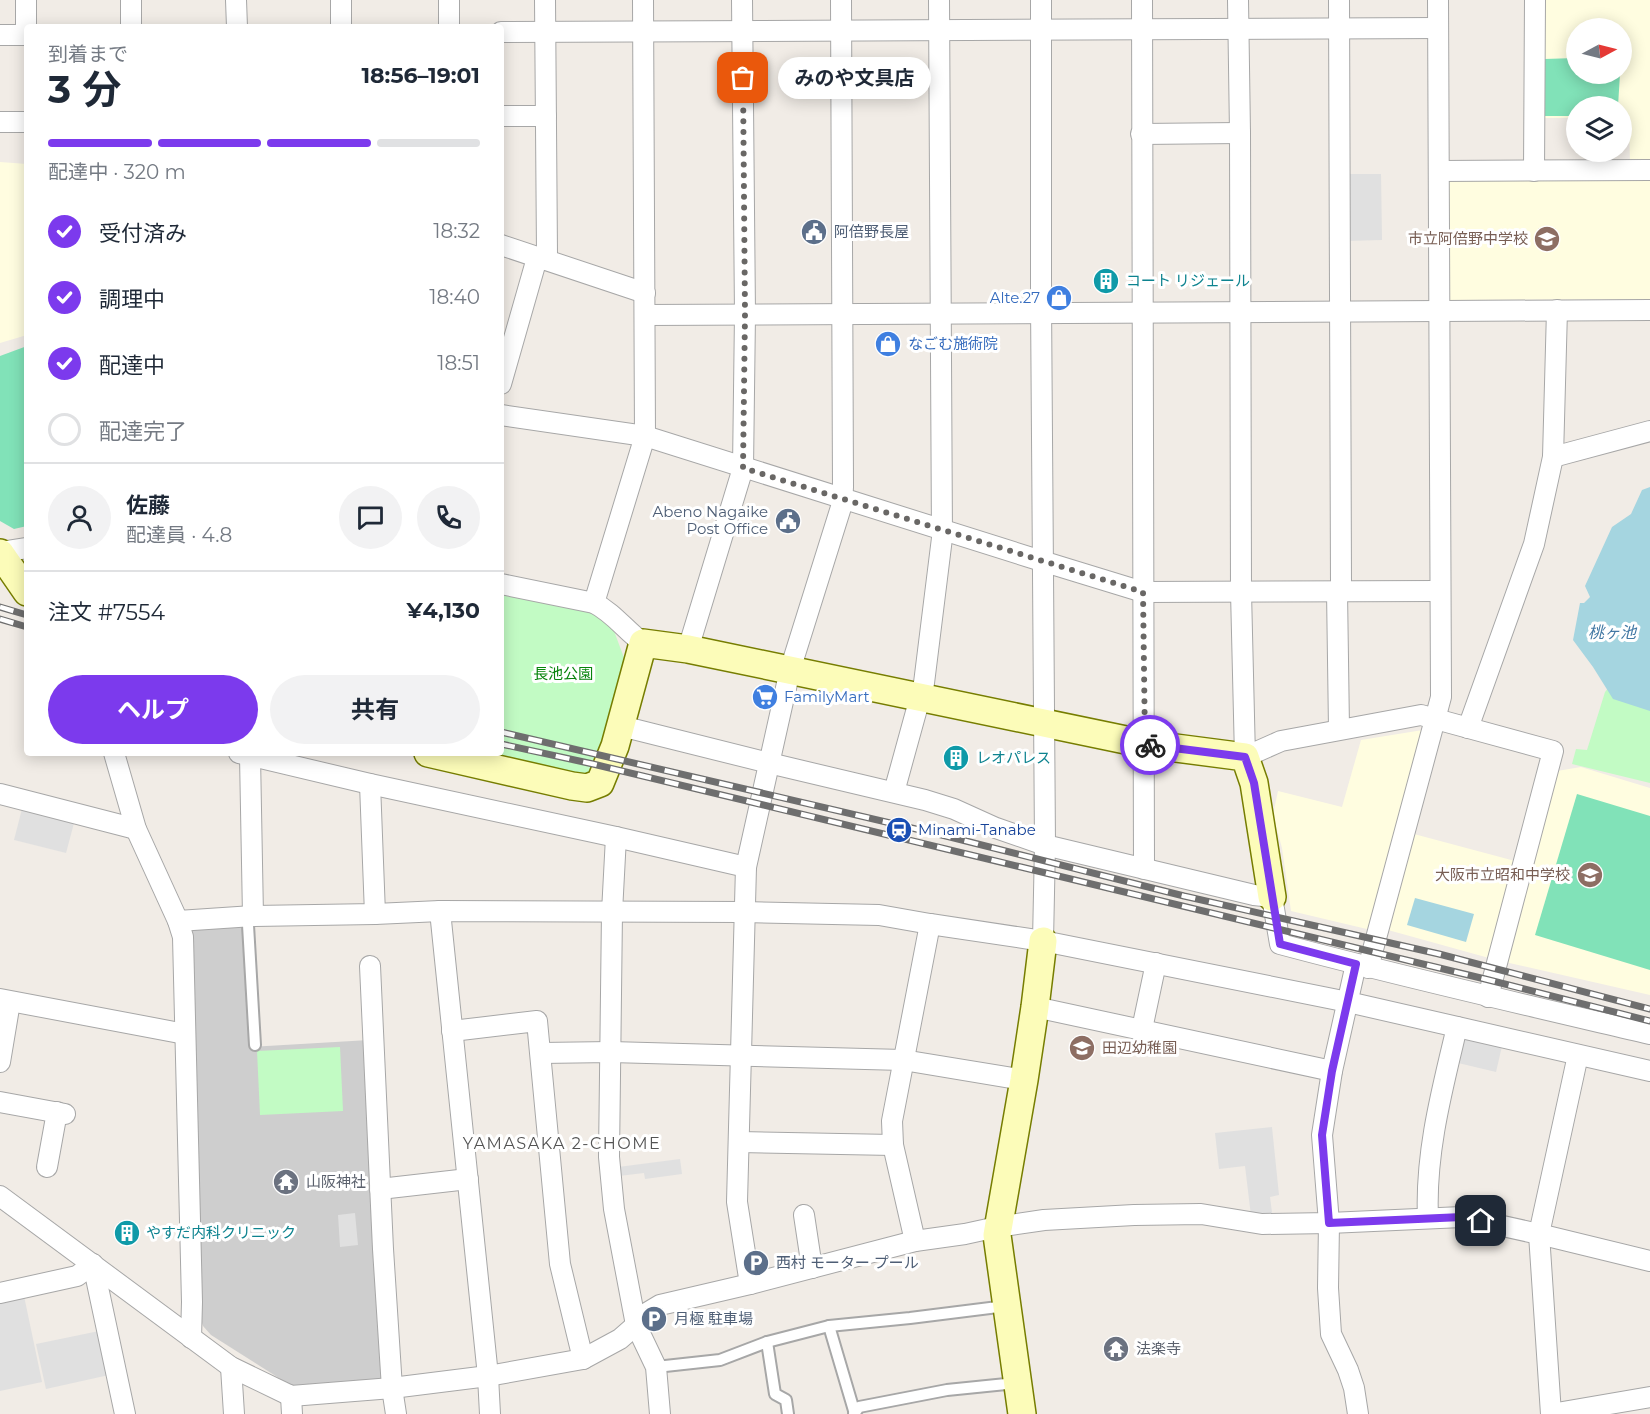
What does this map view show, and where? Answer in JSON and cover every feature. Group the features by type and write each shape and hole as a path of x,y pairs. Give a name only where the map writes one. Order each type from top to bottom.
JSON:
{"street":[{"path":"26,0 27,24"},
{"path":"131,0 131,24"},
{"path":"236,0 237,24"},
{"path":"341,0 341,24"},
{"path":"449,0 449,24"},
{"path":"504,374 535,265 547,254 545,0"},
{"path":"594,603 645,436 643,0"},
{"path":"688,649 743,468 745,314 742,0"},
{"path":"750,1284 737,1202 746,867 790,670 842,504 841,0"},
{"path":"894,792 924,683 942,530 939,0"},
{"path":"1022,1414 997,1235 1024,1080 1043,941 1045,845 1041,0"},
{"path":"1142,0 1144,869"},
{"path":"1238,0 1241,592 1245,757 1254,783 1280,944 1488,997 1650,1034"},
{"path":"1339,0 1341,585 1337,591 1339,729"},
{"path":"1359,1414 1348,1370 1331,1334 1328,1288 1329,1223 1322,1135 1332,1071 1348,1002 1362,966 1441,697 1438,0"},
{"path":"1534,171 1536,0"},
{"path":"504,32 1438,28"},
{"path":"0,35 24,34"},
{"path":"504,116 546,116"},
{"path":"0,122 24,122"},
{"path":"1141,134 1240,132"},
{"path":"1438,171 1650,170"},
{"path":"504,246 645,293"},
{"path":"1468,728 1534,544 1553,457 1557,310"},
{"path":"645,315 1650,310"},
{"path":"504,415 645,436 1143,592 1440,591"},
{"path":"1553,457 1650,431"},
{"path":"24,548 0,552 24,588"},
{"path":"504,585 594,603 605,609 629,633 643,643 688,649 1145,744 1245,757 1281,741 1421,715 1554,751 1488,997"},
{"path":"441,756 573,786 587,788 600,783 615,746 643,643"},
{"path":"621,726 925,800 1045,845 1254,895 1272,897"},
{"path":"115,756 136,829 183,937 191,1338"},
{"path":"244,756 253,916"},
{"path":"252,756 746,867"},
{"path":"370,784 375,914"},
{"path":"0,794 136,829"},
{"path":"616,837 612,912 609,1157 614,1209 636,1325 656,1367 660,1414"},
{"path":"178,921 253,916 440,911 879,915 1043,941 1156,963 1348,1002 1650,1071"},
{"path":"440,911 490,1414"},
{"path":"915,1241 893,1145 892,1120 930,924"},
{"path":"1142,1029 1156,963"},
{"path":"370,966 380,1189 392,1388 396,1414"},
{"path":"0,1062 5,1001 185,1034"},
{"path":"1035,1007 1332,1071"},
{"path":"452,1031 537,1021 560,1264 583,1359"},
{"path":"1428,1218 1433,1135 1438,1104 1457,1027"},
{"path":"541,1053 611,1052 903,1060 1024,1080"},
{"path":"1578,1055 1539,1233 1551,1414 1650,1397"},
{"path":"0,1102 61,1113 47,1167"},
{"path":"739,1142 893,1145"},
{"path":"380,1189 468,1179"},
{"path":"0,1196 231,1367 292,1405 392,1388 488,1376 583,1359 620,1339 636,1325 640,1317 660,1305 915,1241 1044,1220 1201,1214 1262,1224 1462,1217 1539,1233 1650,1261"},
{"path":"804,1215 812,1268"},
{"path":"0,1293 77,1276 93,1264"},
{"path":"93,1264 125,1414"},
{"path":"231,1367 234,1414"}],"lane":[{"path":"253,916 248,925 255,1045"},
{"path":"656,1367 720,1360 767,1342 829,1326 1006,1306"},
{"path":"829,1326 855,1414"},
{"path":"767,1342 775,1394 786,1400 789,1414"},
{"path":"855,1414 860,1407 947,1390 1017,1383"}],"shaded area":[{"path":"1540,0 1650,0 1650,164 1630,164 1632,162 1632,96 1566,96 1566,118 1541,118"},
{"path":"0,162 24,164 24,336 0,343"},
{"path":"1346,174 1381,174 1382,240 1346,241"},
{"name":"市立阿倍野中学校","path":"1650,178 1650,299 1445,300 1443,179"},
{"name":"大阪市立昭和中学校","path":"1429,729 1371,930 1291,911 1282,848 1274,819 1278,791 1342,807 1361,740"},
{"name":"大阪市立昭和中学校","path":"1581,767 1650,788 1650,995 1505,962 1557,771"},
{"path":"22,809 74,823 66,853 14,840"},
{"name":"大阪市立昭和中学校","path":"1414,834 1515,861 1489,958 1388,930"},
{"name":"山阪神社","path":"244,925 251,1047 369,1040 387,1380 293,1387 211,1335 203,1326 200,1317 188,935 192,930"},
{"path":"1468,1038 1502,1046 1496,1072 1454,1062 1458,1043"},
{"path":"1272,1127 1279,1195 1270,1197 1273,1220 1251,1216 1245,1166 1219,1169 1215,1133"},
{"path":"680,1159 682,1174 645,1179 644,1173 619,1176 618,1167"},
{"path":"355,1213 358,1245 340,1247 338,1215"},
{"path":"24,1296 42,1382 0,1391 0,1302"},
{"path":"99,1331 109,1375 46,1389 36,1344"}],"green space":[{"path":"1566,58 1566,84 1619,84 1619,96 1566,96 1566,116 1544,116 1544,59"},
{"path":"24,347 24,527 14,529 0,521 0,356"},
{"name":"長池公園","path":"504,596 595,613 614,631 626,663 602,750 589,773 579,778 481,756 504,756"},
{"path":"1650,641 1650,783 1572,764 1576,749 1587,750 1605,692 1636,654"},
{"path":"1577,794 1650,816 1650,970 1535,935"},
{"path":"340,1047 343,1111 260,1115 257,1051"}],"water":[{"name":"桃ヶ池","path":"1650,487 1650,711 1613,699 1573,640 1580,603 1584,603 1590,597 1585,586 1612,527 1631,514 1642,490"},
{"path":"1415,898 1474,914 1466,942 1407,925"}],"railway":[{"path":"0,607 24,614"},
{"path":"0,619 24,626"},
{"path":"504,733 946,836 1184,896 1439,954 1650,1009"},
{"path":"504,745 1021,867 1650,1021"}],"way so far":[{"path":"743,78 745,314 743,468 1143,592 1145,744 1150,745"}],"place":[{"name":"みのや文具店","path":"743,78"},
{"name":"阿倍野長屋","path":"814,232"},
{"name":"市立阿倍野中学校","path":"1547,239"},
{"name":"コート リジェール","path":"1106,281"},
{"name":"Alte.27","path":"1059,298"},
{"name":"なごむ施術院","path":"888,344"},
{"name":"Abeno Nagaike Post Office","path":"788,521"},
{"name":"FamilyMart","path":"765,697"},
{"name":"レオパレス","path":"956,758"},
{"name":"Minami-Tanabe","path":"899,830"},
{"name":"大阪市立昭和中学校","path":"1590,875"},
{"name":"田辺幼稚園","path":"1082,1048"},
{"name":"山阪神社","path":"286,1182"},
{"name":"やすだ内科クリニック","path":"127,1233"},
{"name":"西村 モーター プール","path":"756,1263"},
{"name":"月極 駐車場","path":"654,1319"},
{"name":"法楽寺","path":"1116,1349"}],"district":[{"name":"YAMASAKA 2-CHOME","path":"562,1143"}],"route":[{"path":"1150,745 1245,757 1254,783 1280,944 1356,964 1332,1071 1322,1135 1329,1223 1462,1217 1481,1221"}]}
